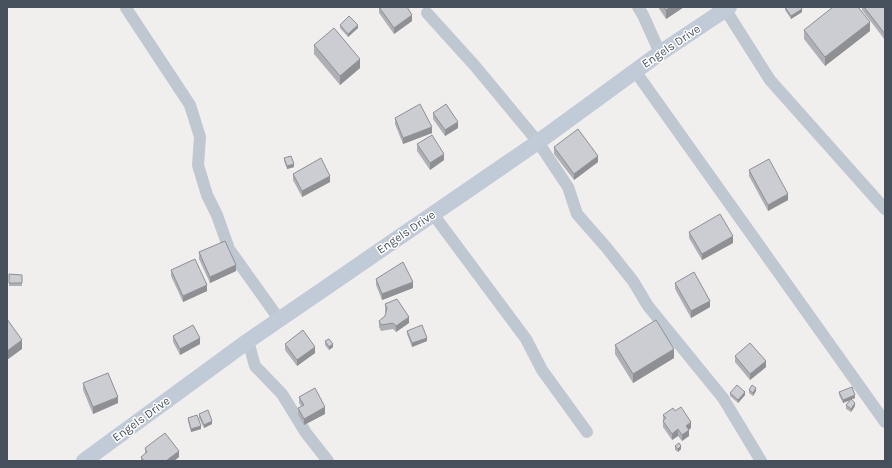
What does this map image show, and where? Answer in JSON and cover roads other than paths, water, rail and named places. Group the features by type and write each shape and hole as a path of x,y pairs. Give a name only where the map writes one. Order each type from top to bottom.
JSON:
{"street":[{"path":"638,7 660,53"},
{"path":"126,8 190,105 200,137 198,166 207,195 217,215 229,249 278,319"},
{"path":"727,8 770,80 885,208"},
{"name":"Engels Drive","path":"86,461 278,319 538,142 660,53 727,8"},
{"path":"427,13 475,66 538,142 568,187 577,214 611,252 633,281 648,306 723,398 761,461"},
{"path":"635,71 885,422"},
{"path":"432,214 526,339 542,370 587,432"},
{"path":"248,341 255,366 282,394 306,433 328,461"}]}
